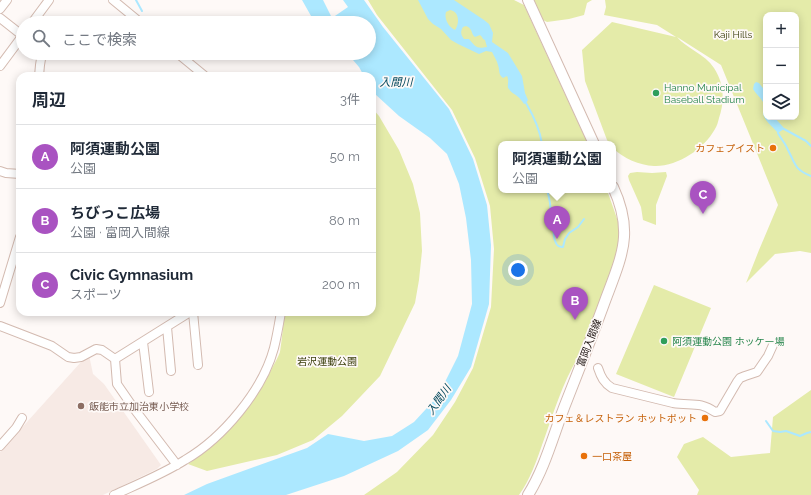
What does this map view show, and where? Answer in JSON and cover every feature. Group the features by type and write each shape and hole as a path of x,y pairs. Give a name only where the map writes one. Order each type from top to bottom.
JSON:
{"main road":[{"path":"528,0 593,141"},
{"name":"富岡入間線","path":"528,495 539,475 549,451 566,401 612,283 624,237 622,215 615,193"}],"street":[{"path":"0,9 7,0"},
{"path":"37,16 49,0"},
{"path":"113,0 132,16"},
{"path":"0,18 16,30"},
{"path":"0,66 16,44"},
{"path":"39,72 41,60"},
{"path":"186,60 200,72"},
{"path":"0,171 16,174"},
{"path":"0,303 16,250"},
{"path":"115,359 185,316"},
{"path":"192,316 198,365"},
{"path":"114,495 186,460 213,440 232,420 258,386 268,366 274,349 280,316"},
{"path":"0,326 52,346 74,358 81,357 96,349 102,350 115,359"},
{"path":"167,327 171,371"},
{"path":"143,342 149,392"},
{"path":"598,368 604,381 612,388 676,403 697,404 709,408 715,412 720,411 740,378 757,372 768,356 773,344"},
{"path":"115,359 116,384 177,465"},
{"path":"0,446 16,428 22,418"}],"shaded area":[{"name":"飯能市立加治東小学校","path":"89,355 93,374 104,384 161,465 157,469 103,495 0,495 0,452"}],"green space":[{"path":"368,0 514,0 524,5 587,141 498,141 498,193 608,193 621,230 618,254 579,356 563,388 532,471 519,495 364,495 397,472 433,435 455,402 473,368 491,307 494,249 490,206 475,158 452,110 377,15"},
{"path":"532,0 592,0 587,3 584,15 547,22 541,19"},
{"name":"Kaji Hills","path":"605,0 811,0 811,253 800,251 775,254 746,283 778,205 721,65 677,37 685,45 701,55 710,63 720,80 723,99 716,128 697,150 681,160 663,166 637,163 616,150 616,141 607,140 585,81 582,50 612,22 676,37 657,25 604,15 606,7"},
{"name":"岩沢運動公園","path":"376,113 399,150 413,184 420,213 422,251 415,303 380,376 342,416 313,440 277,455 207,471 188,464 201,455 225,433 247,409 265,382 280,352 284,316 376,316"},
{"path":"666,172 667,176 656,205 656,225 643,220 641,207 628,176 630,173"},
{"name":"阿須運動公園 ホッケー場","path":"654,285 711,308 674,397 616,374"},
{"path":"811,390 811,495 697,495 699,490 677,457 684,444 703,437 731,457 770,453 773,417"}],"water":[{"name":"入間川","path":"302,0 323,0 331,16 311,16"},
{"name":"入間川","path":"343,0 364,0 375,16 335,16 348,7"},
{"path":"418,0 454,0 489,24 493,33 492,42 508,53 522,76 525,93 528,100 526,103 524,104 511,92 508,87 507,76 503,78 500,75 498,63 492,52 486,51 479,54 458,44 451,40 441,29 428,19","holes":["450,10 453,11 458,18 458,24 455,30 450,27 446,20 446,12","466,26 470,28 475,37 480,35 485,40 487,47 481,48 475,46 469,39 464,39 461,32 463,27"]},
{"name":"入間川","path":"376,17 449,109 473,159 487,205 491,245 489,304 471,367 451,400 428,430 398,451 344,476 286,495 184,495 207,484 307,448 328,434 364,441 392,436 414,422 438,396 458,356 472,304 471,260 466,218 459,184 447,154 430,138 399,116 376,95 376,72 362,72 353,60 376,60"},
{"path":"756,82 759,83 763,88 763,102 753,89"},
{"path":"767,120 777,120 784,129 778,133"}],"waterway":[{"path":"136,0 142,11"},
{"path":"526,103 536,123 541,141"},
{"path":"784,129 806,141 811,146"},
{"path":"778,133 798,169 811,176"},
{"path":"548,193 554,237 558,246 563,247 565,239 569,233 578,227 584,219"},
{"path":"766,421 773,431 786,431 800,436 811,432"}],"place":[{"name":"Hanno Municipal Baseball Stadium","path":"656,93"},
{"name":"カフェプイスト","path":"773,148"},
{"name":"Civic Gymnasium","path":"703,214"},
{"name":"阿須運動公園","path":"557,239"},
{"name":"ちびっこ広場","path":"575,320"},
{"name":"阿須運動公園 ホッケー場","path":"664,341"},
{"name":"飯能市立加治東小学校","path":"81,406"},
{"name":"カフェ＆レストラン ホットポット","path":"705,418"},
{"name":"一口茶屋","path":"584,456"}]}
